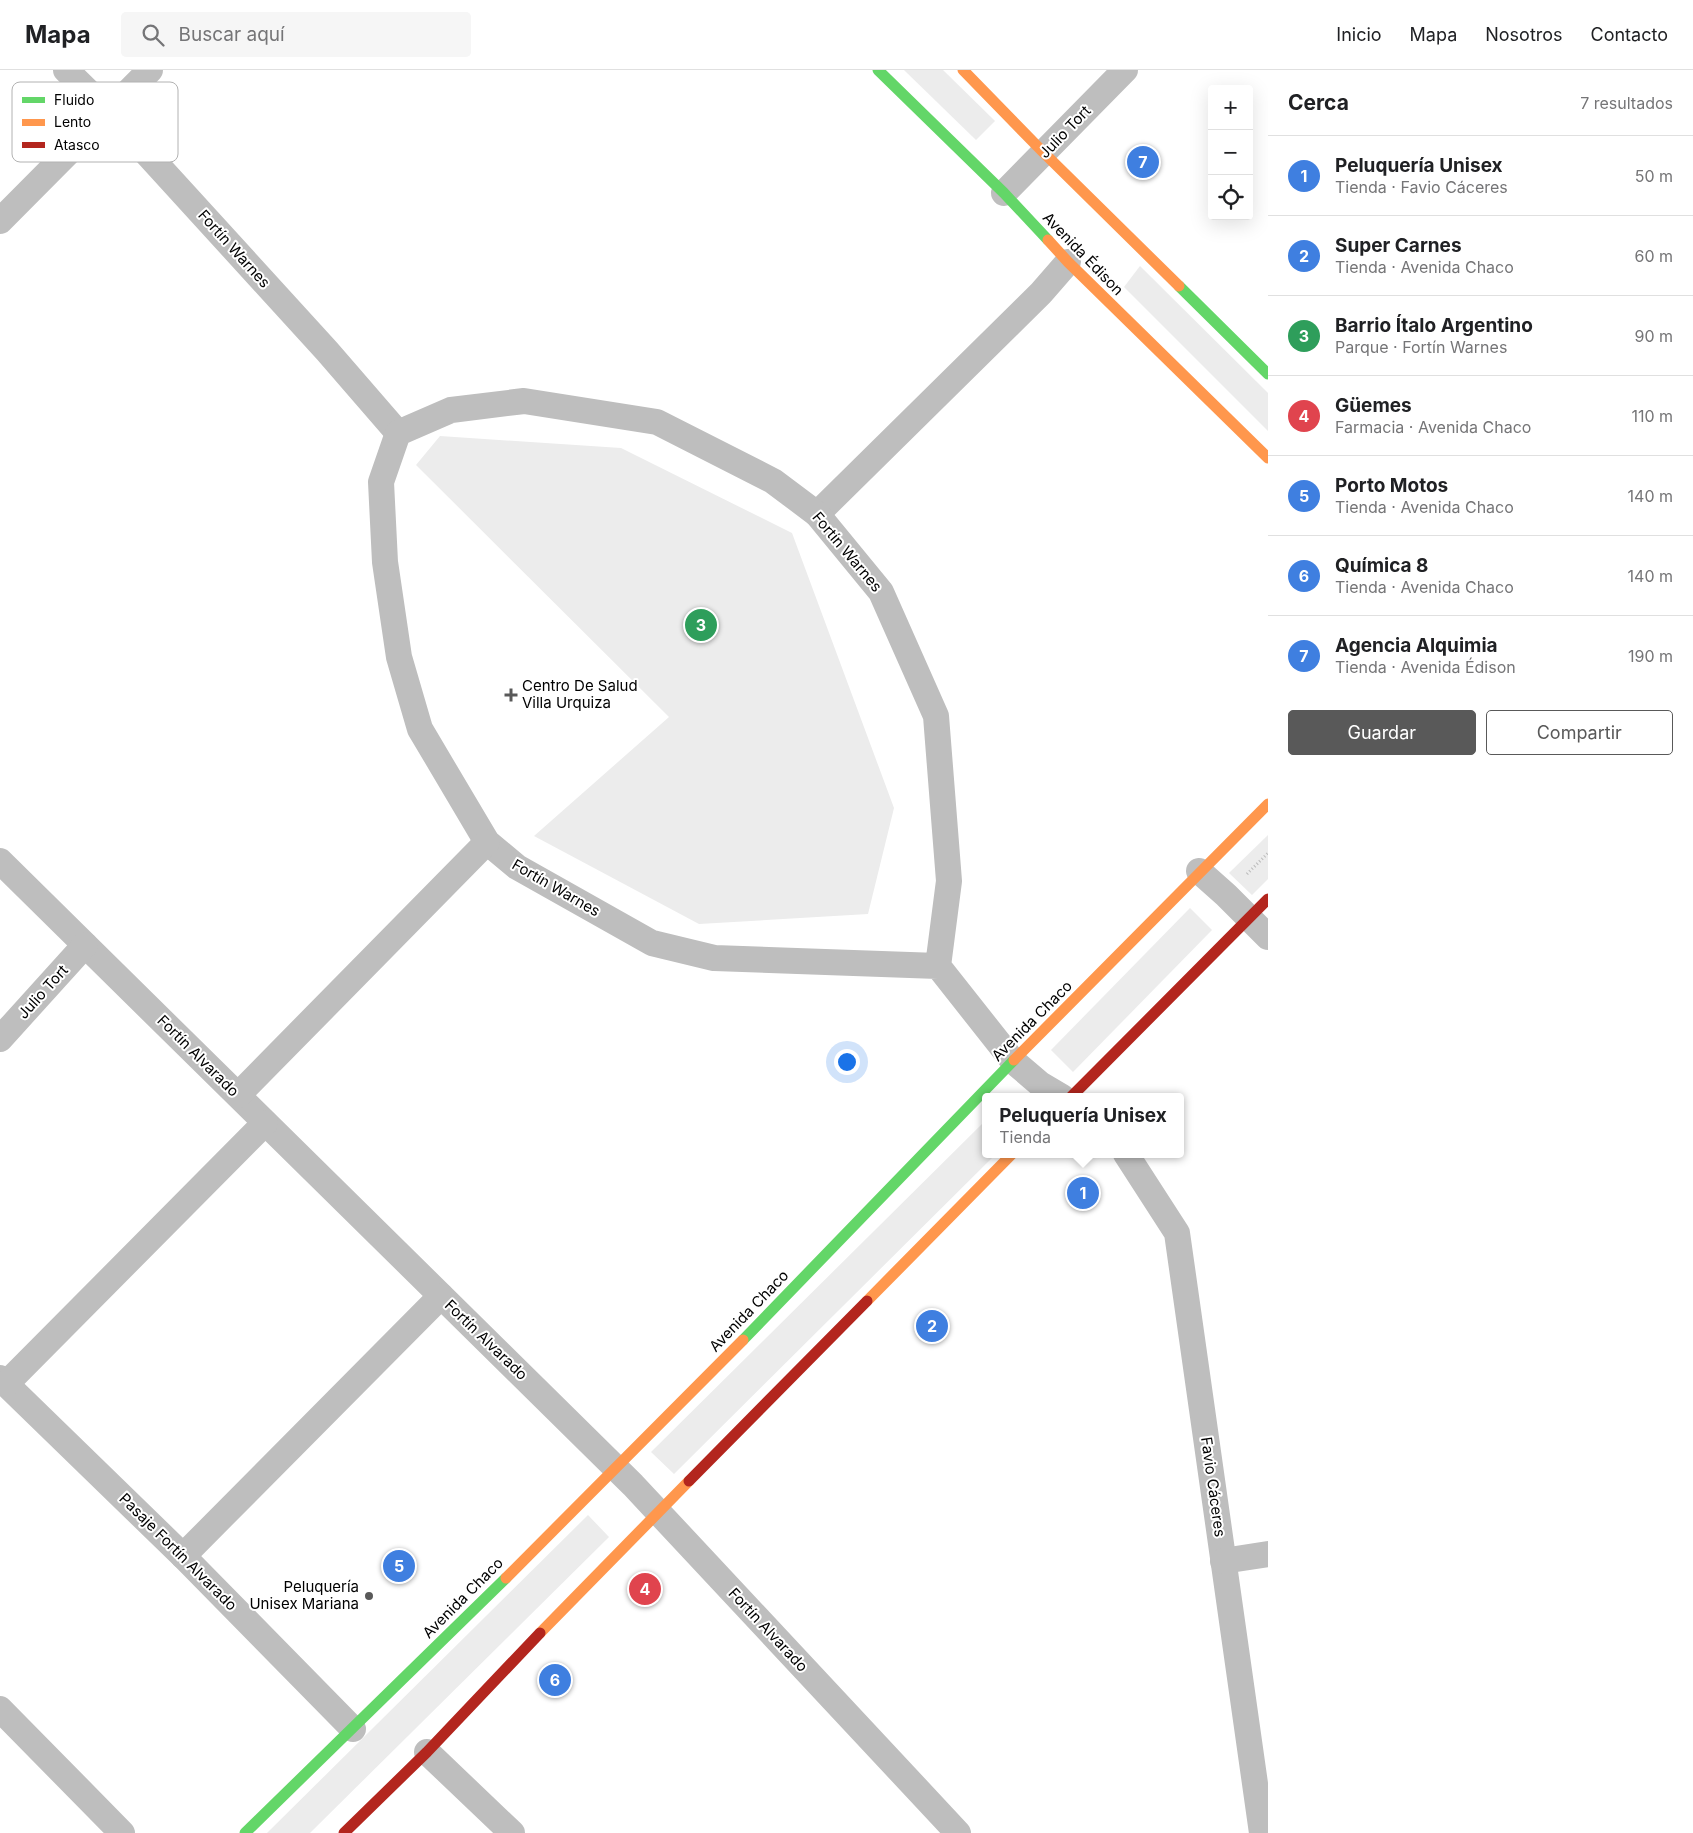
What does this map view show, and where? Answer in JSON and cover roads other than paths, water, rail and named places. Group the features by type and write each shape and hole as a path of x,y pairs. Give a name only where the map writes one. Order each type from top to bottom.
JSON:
{"main road":[{"name":"Avenida Édison","path":"878,70 1004,193 1068,262 1268,458"},
{"path":"963,70 1044,153 1268,374"},
{"name":"Avenida Chaco","path":"246,1833 353,1729 728,1354 1013,1061 1268,804"},
{"path":"1075,1093 1268,898"},
{"path":"344,1833 427,1752 657,1512 1008,1158"}],"street":[{"name":"Fortín Warnes","path":"66,70 78,82"},
{"path":"138,82 150,70"},
{"name":"Julio Tort","path":"1004,193 1125,70"},
{"path":"0,221 59,162"},
{"name":"Fortín Warnes","path":"155,162 327,351 398,433"},
{"path":"817,514 1041,294 1068,262"},
{"name":"Fortín Warnes","path":"524,402 657,422 773,481 817,514 882,592 936,716 949,881 938,966 714,958 652,943 517,867 487,842 420,729 399,657 385,562 381,482 398,433 451,410 524,402"},
{"path":"238,1095 487,842"},
{"name":"Fortín Alvarado","path":"0,861 615,1467 958,1833"},
{"path":"1200,871 1268,937"},
{"name":"Julio Tort","path":"0,1039 85,945"},
{"path":"938,966 1013,1061 1040,1084 1055,1093"},
{"path":"3,1381 265,1123"},
{"name":"Favio Cáceres","path":"1129,1158 1177,1233 1262,1833"},
{"path":"183,1556 441,1296"},
{"name":"Pasaje Fortín Alvarado","path":"3,1381 183,1556 353,1729"},
{"path":"1223,1561 1268,1554"},
{"path":"0,1709 122,1833"},
{"path":"427,1752 512,1833"}],"place":[{"name":"Agencia Alquimia","path":"1143,162"},
{"name":"Barrio Ítalo Argentino","path":"701,625"},
{"name":"Centro De Salud Villa Urquiza","path":"511,695"},
{"name":"Peluquería Unisex","path":"1083,1193"},
{"name":"Super Carnes","path":"932,1326"},
{"name":"Porto Motos","path":"399,1566"},
{"name":"Güemes","path":"645,1589"},
{"name":"Peluquería Unisex Mariana","path":"369,1596"},
{"name":"Química 8","path":"555,1680"}]}
